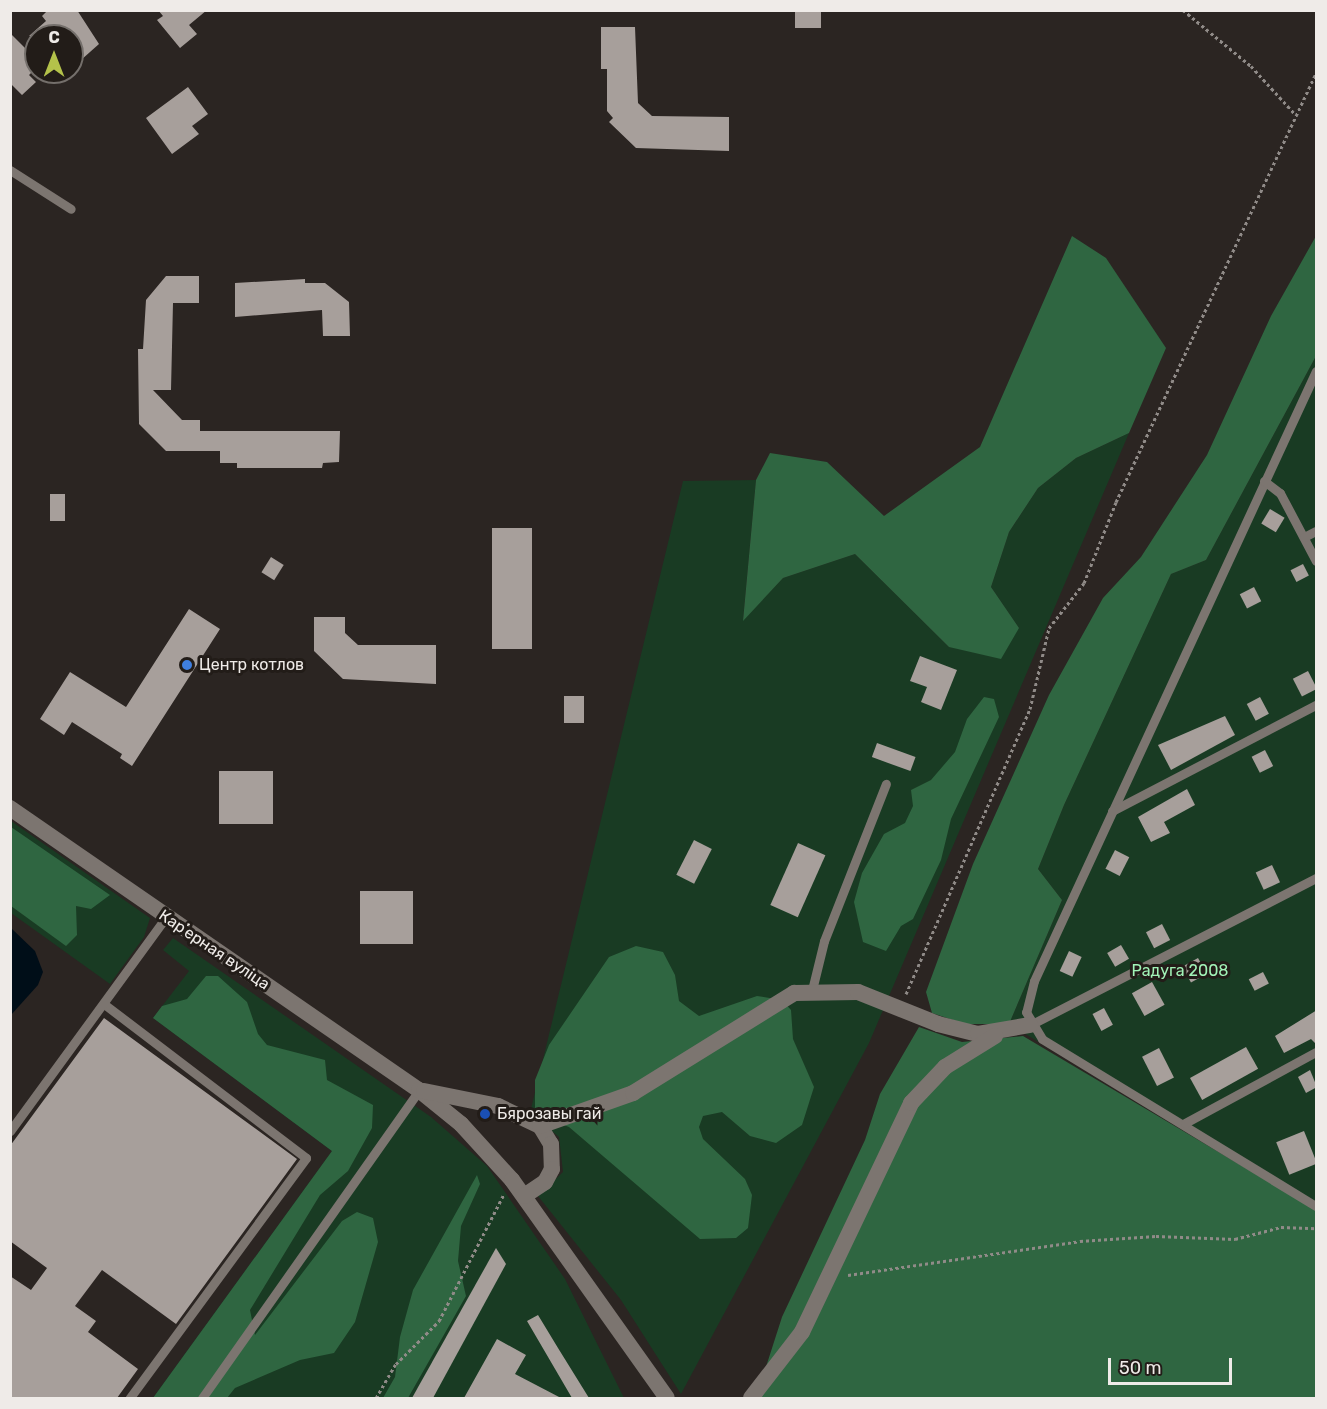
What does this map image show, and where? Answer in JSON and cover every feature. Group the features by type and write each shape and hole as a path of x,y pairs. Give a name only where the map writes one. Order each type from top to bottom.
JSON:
{"street":[{"name":"Карʼерная вуліца","path":"10,808 419,1090 461,1124 512,1180 667,1398"},
{"path":"524,1197 545,1182 552,1169 551,1144 540,1126 633,1093 781,999 812,990 858,992 901,1006 952,1029 999,1034"},
{"path":"751,1398 790,1352 831,1277 910,1103 945,1067 999,1034 1030,1025"},
{"name":"Карʼерная вуліца","path":"419,1090 498,1106 540,1126"}],"lane":[{"path":"10,170 72,209"},
{"path":"1317,371 1264,481 1030,991 1026,1012 1030,1025 1052,1046 1185,1124 1317,1206"},
{"path":"1264,481 1280,493 1317,561"},
{"path":"1304,537 1317,531"},
{"path":"1112,811 1317,705"},
{"path":"812,990 824,941 886,784"},
{"path":"1030,1025 1317,878"},
{"path":"10,1131 166,917"},
{"path":"104,1004 306,1158 130,1398"},
{"path":"1185,1124 1317,1052"},
{"path":"202,1398 419,1090"}],"path":[{"path":"1183,10 1251,66 1294,113"},
{"path":"901,1006 1030,709 1048,628 1084,583 1116,502 1294,113 1317,73"},
{"path":"376,1398 396,1364 439,1321 512,1180"},
{"path":"831,1277 1080,1241 1156,1236 1234,1239 1281,1227 1317,1228"}],"green space":[{"path":"1072,236 1106,258 1166,348 1129,433 1076,458 1038,488 1009,532 991,587 1019,628 1001,659 949,647 855,554 783,578 743,621 756,480 770,453 827,462 884,516 980,447"},
{"path":"1316,236 1316,356 1206,560 1171,574 1064,805 1038,869 1062,900 1009,1024 965,1024 932,1013 926,992 973,864 1049,695 1103,598 1141,557 1207,455 1271,316"},
{"name":"Радуга 2008","path":"1316,356 1316,1210 1009,1024 1062,900 1038,869 1064,805 1171,574 1206,560"},
{"path":"1129,433 869,1043 681,1394 621,1300 538,1196 563,1172 559,1137 530,1113 683,481 756,480 743,620 783,578 855,554 949,647 1019,628 991,587 1009,532 1038,488 1076,458"},
{"path":"984,697 994,699 999,717 951,819 941,860 913,919 901,926 886,951 863,942 854,902 862,873 884,834 905,823 913,806 911,790 931,780 955,752 967,719"},
{"path":"11,821 150,918 144,937 110,984 11,913"},
{"path":"11,827 110,895 91,909 76,906 77,935 66,946 11,906"},
{"path":"173,938 431,1117 487,1166 565,1279 624,1398 153,1398 332,1151 153,1018 189,971 163,950"},
{"path":"636,946 663,952 675,975 679,1001 699,1016 757,996 782,1000 791,1010 793,1039 814,1087 802,1125 776,1143 750,1136 722,1112 703,1116 699,1127 703,1139 745,1179 752,1195 748,1228 736,1238 700,1239 569,1127 535,1114 535,1080 549,1045 609,957"},
{"path":"206,976 218,976 247,1002 258,1034 267,1045 325,1060 327,1080 373,1105 372,1128 348,1171 320,1195 250,1310 255,1335 342,1221 357,1212 373,1218 378,1242 355,1322 334,1353 300,1360 235,1388 227,1398 153,1398 332,1151 153,1018 162,1006 187,999"},
{"path":"919,1027 962,1042 1023,1036 1316,1210 1316,1398 756,1398 782,1317 865,1140 880,1094"},
{"path":"477,1175 480,1184 461,1226 458,1261 466,1296 408,1398 383,1398 395,1377 400,1337 413,1290"}],"shaded area":[{"path":"11,928 35,951 43,972 38,985 11,1015"}],"building":[{"path":"48,10 77,10 99,44 84,57 84,24 43,24 46,21 42,16"},
{"path":"158,10 207,10 189,25 197,34 180,48 157,20 163,16"},
{"path":"795,10 821,10 821,28 795,28"},
{"path":"601,27 635,27 638,103 652,116 729,117 729,151 636,148 609,122 613,118 607,111 607,69 601,69"},
{"path":"10,33 24,47 24,84 34,84 22,95 10,83"},
{"path":"188,87 208,114 192,126 199,134 172,154 146,118"},
{"path":"166,276 199,276 199,303 173,303 171,390 153,390 182,420 200,420 200,431 340,431 339,462 323,463 322,468 237,468 237,463 220,463 220,451 166,451 139,424 138,349 143,349 146,300"},
{"path":"305,279 305,283 325,283 349,302 350,336 323,336 322,310 235,317 235,283"},
{"path":"50,494 65,494 65,521 50,521"},
{"path":"1270,509 1285,518 1276,532 1261,524"},
{"path":"492,528 532,528 532,649 492,649"},
{"path":"271,557 284,565 274,580 261,572"},
{"path":"1303,564 1309,576 1296,582 1291,570"},
{"path":"1254,587 1261,601 1247,609 1240,594"},
{"path":"189,609 220,629 132,766 120,758 122,754 72,722 64,735 40,719 70,672 126,707"},
{"path":"314,617 345,617 345,633 358,645 436,645 436,684 343,679 314,651"},
{"path":"920,656 957,670 941,710 921,702 927,687 910,681"},
{"path":"1308,671 1316,689 1302,697 1293,679"},
{"path":"564,696 584,696 584,723 564,723"},
{"path":"1260,697 1269,714 1256,721 1247,704"},
{"path":"1225,716 1235,735 1171,770 1158,745"},
{"path":"877,743 916,757 910,771 872,757"},
{"path":"1265,750 1273,766 1260,773 1252,757"},
{"path":"219,771 273,771 273,824 219,824"},
{"path":"1187,789 1195,805 1164,822 1170,833 1151,842 1138,817"},
{"path":"694,840 712,849 694,884 676,875"},
{"path":"798,843 825,855 798,917 770,905"},
{"path":"1115,850 1129,857 1120,876 1105,869"},
{"path":"1272,865 1280,882 1264,890 1256,873"},
{"path":"360,891 413,891 413,944 360,944"},
{"path":"1162,924 1170,940 1154,948 1146,932"},
{"path":"1121,945 1129,959 1115,967 1107,953"},
{"path":"1069,951 1082,957 1072,977 1060,971"},
{"path":"1198,958 1207,974 1191,982 1182,967"},
{"path":"1263,972 1269,984 1255,991 1249,979"},
{"path":"1152,982 1165,1005 1144,1016 1132,993"},
{"path":"1104,1008 1113,1025 1101,1031 1093,1014"},
{"path":"1317,1010 1317,1045 1311,1039 1284,1053 1275,1036"},
{"path":"104,1018 297,1159 176,1324 102,1270 75,1306 96,1321 88,1332 138,1369 117,1398 10,1398 10,1276 31,1290 47,1268 10,1241 10,1146"},
{"path":"1246,1047 1258,1069 1202,1100 1190,1078"},
{"path":"1159,1048 1174,1077 1157,1086 1142,1057"},
{"path":"1310,1070 1317,1087 1306,1093 1298,1077"},
{"path":"1304,1131 1316,1164 1289,1175 1276,1142"},
{"path":"496,1248 506,1264 433,1398 412,1398"},
{"path":"538,1315 589,1398 572,1398 527,1321"},
{"path":"497,1339 526,1355 515,1374 561,1398 464,1398"}],"place":[{"name":"Центр котлов","path":"187,665"},
{"name":"Бярозавы гай","path":"485,1114"}]}
